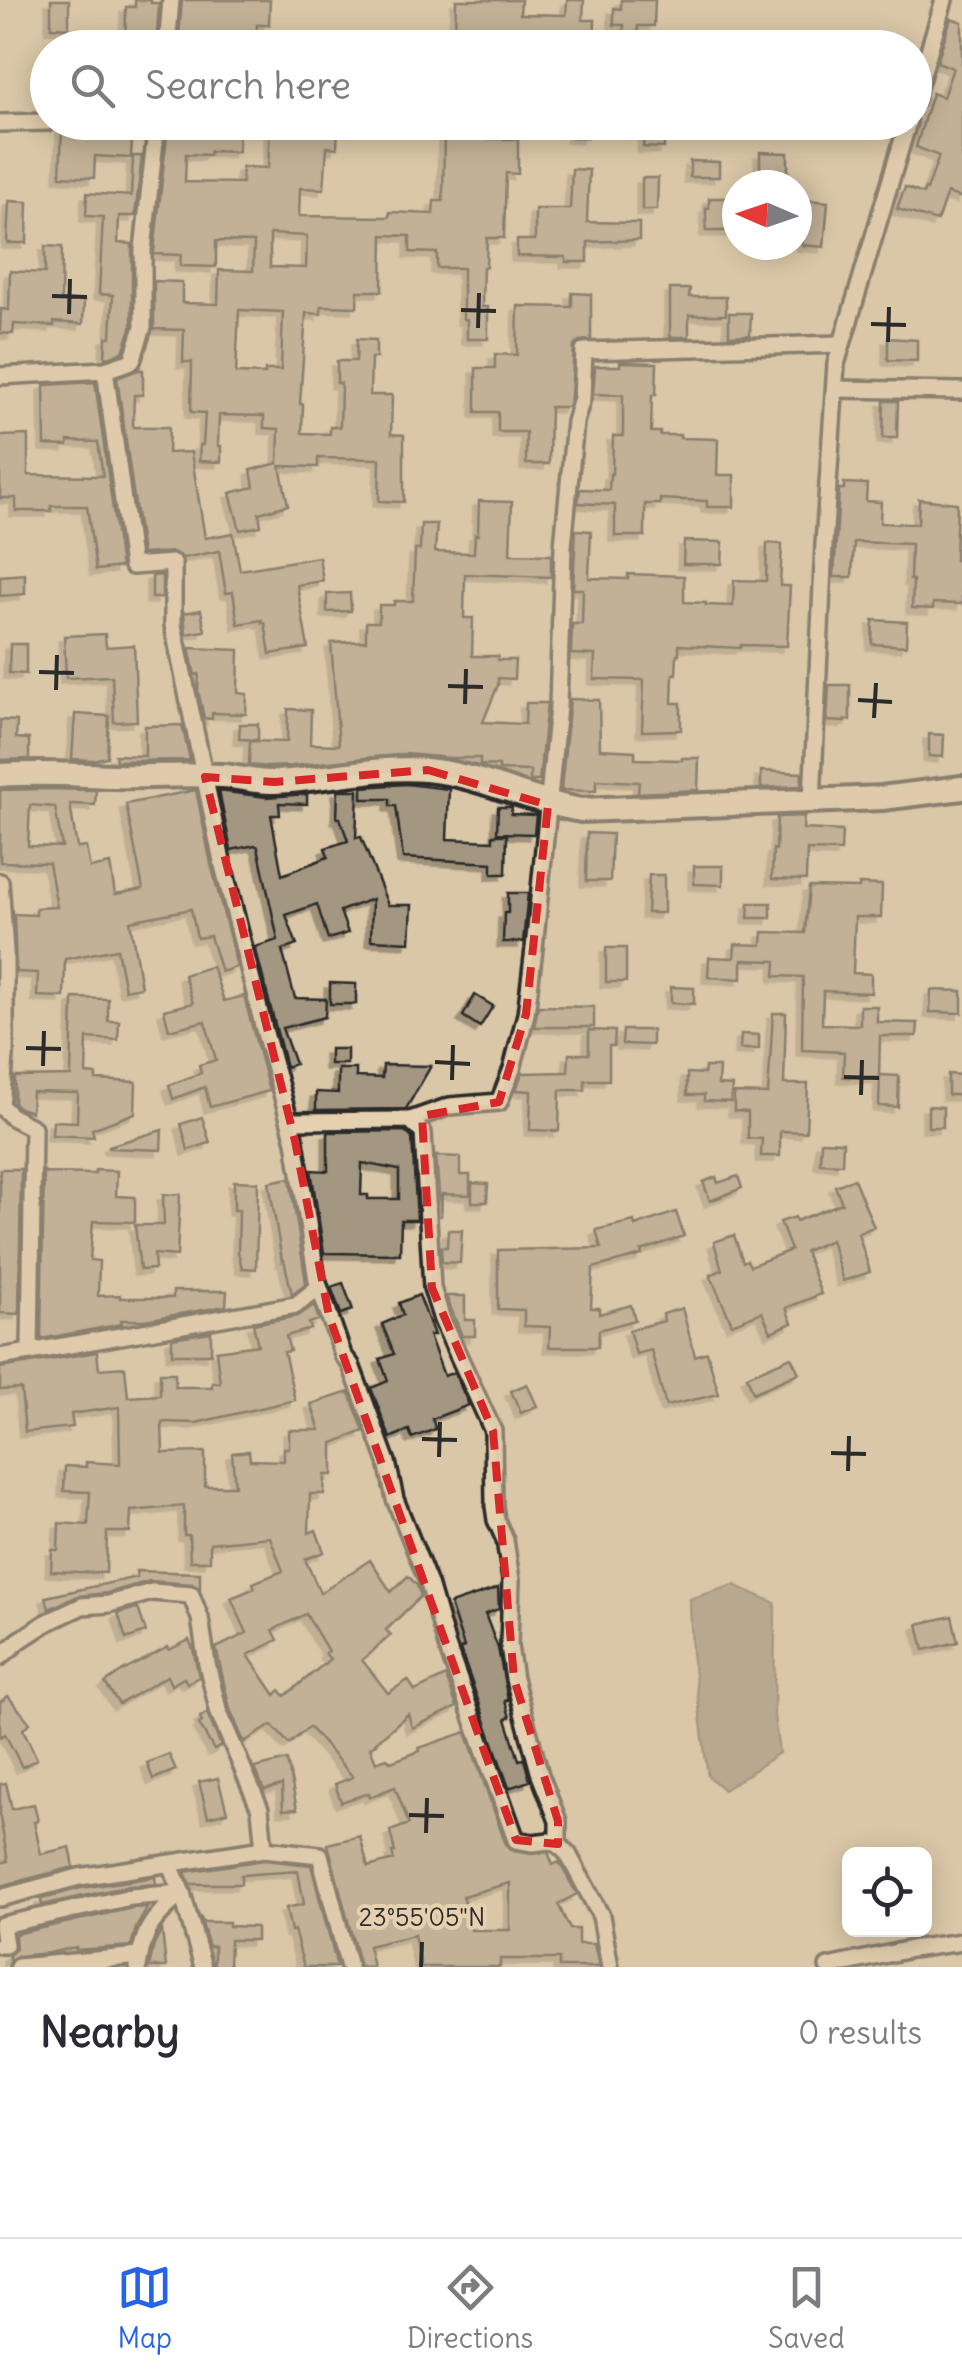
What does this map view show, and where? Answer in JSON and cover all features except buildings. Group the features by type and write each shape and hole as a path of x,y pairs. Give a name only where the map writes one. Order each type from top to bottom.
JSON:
{"street":[{"path":"168,30 171,0"},
{"path":"932,40 944,0"},
{"path":"0,123 30,122"},
{"path":"0,376 104,370 132,360 143,327 143,250 156,140"},
{"path":"812,801 836,364 903,140"},
{"path":"290,1121 410,1120 450,1106 499,1102 512,1069 526,1014 558,708 563,546 575,422 582,398 584,350 842,344"},
{"path":"104,370 132,566 173,563 173,625 222,861 290,1121 319,1287 387,1462 395,1499 429,1584 516,1840 548,1841 568,1854 601,1916 610,1967"},
{"path":"835,389 962,391"},
{"path":"0,775 35,772 224,776 274,782 368,770 428,770 472,777 548,805 581,810 882,798 962,788"},
{"path":"0,882 5,951 1,1106 33,1128 30,1352"},
{"path":"410,1120 423,1133 432,1288 442,1320 493,1431 494,1506 512,1580 509,1646 514,1679 540,1776 558,1821 558,1844"},
{"path":"0,1358 296,1305 319,1287"},
{"path":"0,1658 46,1623 82,1606 109,1604 152,1592 191,1595 200,1618 218,1713 260,1809 264,1849"},
{"path":"0,1898 80,1877 264,1849 320,1855 350,1967"},
{"path":"170,1865 182,1893 202,1967"},
{"path":"0,1945 5,1945 2,1924 102,1902 182,1893"},
{"path":"18,1967 139,1962 145,1935 155,1917 182,1893"},
{"path":"828,1967 962,1942"}],"highlighted area":[{"path":"428,770 548,805 526,1014 499,1102 422,1116 432,1288 493,1431 514,1679 558,1821 558,1844 516,1840 329,1316 295,1141 205,777 275,782"}],"shaded area":[{"path":"734,1585 775,1603 774,1717 779,1753 724,1790 708,1776 692,1652 690,1599"}]}
